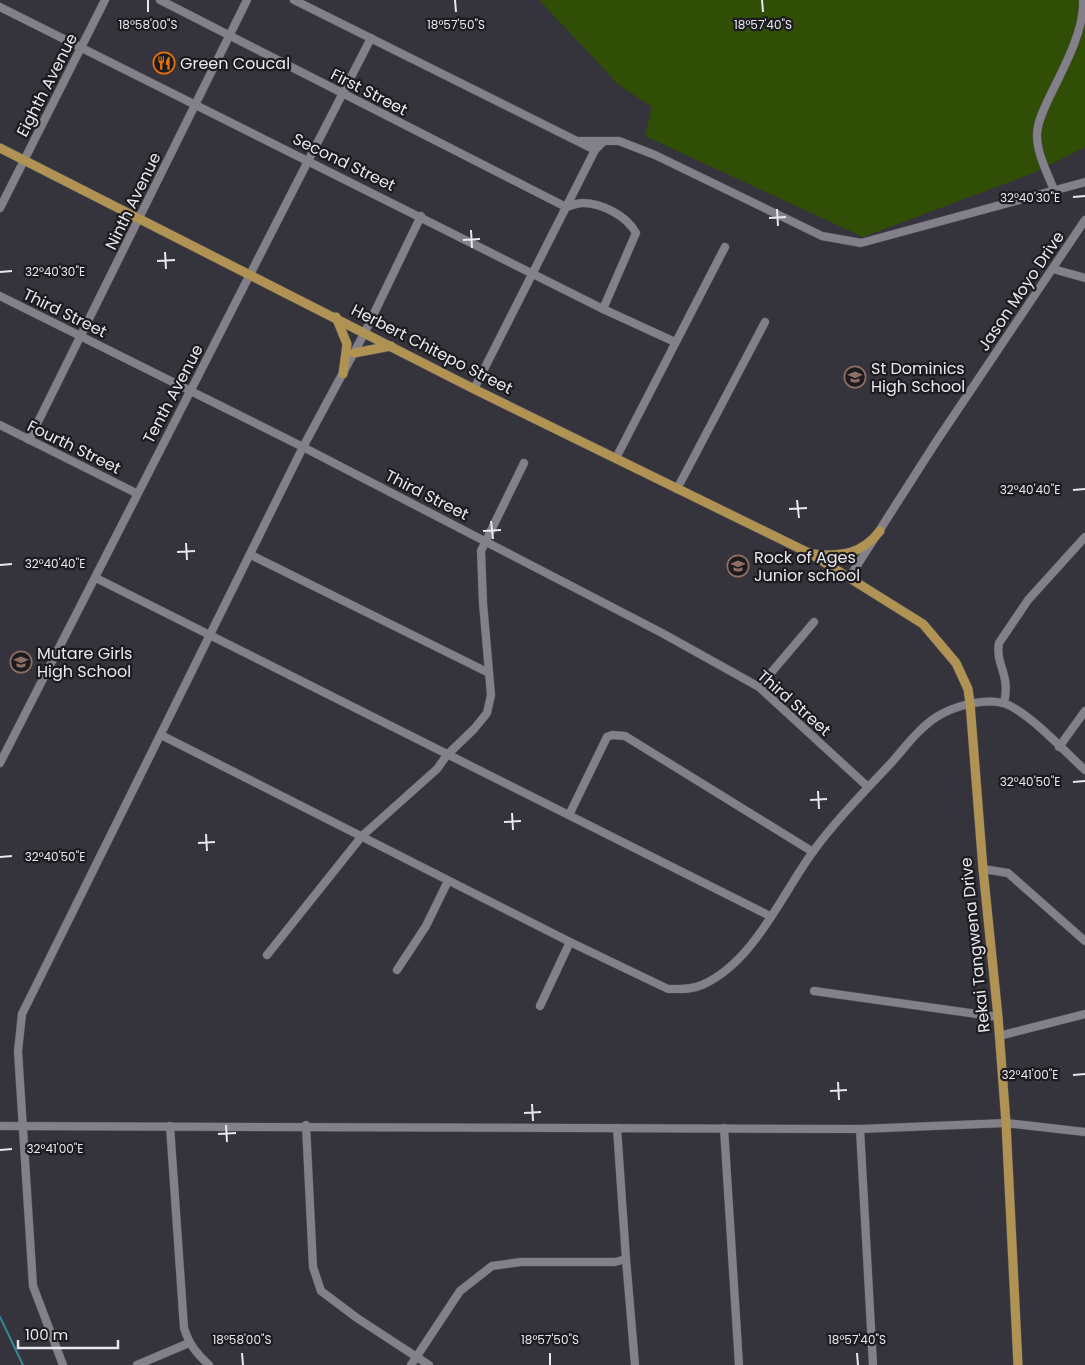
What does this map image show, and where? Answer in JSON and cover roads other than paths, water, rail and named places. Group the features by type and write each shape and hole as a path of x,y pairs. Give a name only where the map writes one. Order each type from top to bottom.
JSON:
{"main road":[{"name":"Herbert Chitepo Street","path":"0,148 474,389 811,554 849,578"},
{"path":"335,317 347,344 343,374"},
{"path":"354,353 391,346"},
{"path":"811,554 833,556 857,551 872,541 880,531"},
{"name":"Rekai Tangwena Drive","path":"849,578 923,624 956,663 968,689 982,869 998,1017 1006,1123 1018,1365"}],"street":[{"name":"Eighth Avenue","path":"0,208 105,0"},
{"name":"First Street","path":"160,0 230,34 342,94 566,207"},
{"name":"Ninth Avenue","path":"30,440 247,0"},
{"path":"294,0 595,150"},
{"path":"1054,190 1039,151 1037,133 1041,116 1078,32 1084,9 1083,0"},
{"name":"Second Street","path":"0,7 81,49 421,216 603,309 675,342"},
{"name":"Tenth Avenue","path":"0,763 96,578 136,493 251,274 371,38"},
{"path":"578,141 619,141 656,155 822,236 845,242 862,242 1085,182"},
{"path":"474,389 534,274 595,150 604,141"},
{"path":"566,207 582,203 602,208 631,222 636,233 603,309"},
{"path":"63,1365 33,1286 21,1126 18,1051 22,1014 304,446 365,332 421,216"},
{"name":"Jason Moyo Drive","path":"849,578 936,442 1085,220"},
{"path":"616,458 725,247"},
{"path":"1052,269 1085,278"},
{"name":"Third Street","path":"0,296 304,446 662,633 758,687 868,787"},
{"path":"678,489 765,322"},
{"name":"Fourth Street","path":"0,425 136,493"},
{"path":"267,955 362,836 437,769 446,755 474,730 487,713 491,695 481,551 524,463"},
{"path":"1004,703 1007,690 1006,675 998,651 999,643 1028,600 1085,537"},
{"path":"251,555 489,673"},
{"path":"96,578 770,916"},
{"path":"758,687 814,622"},
{"path":"161,734 570,942 668,988 685,989 701,986 721,974 741,957 812,852 868,787 927,724 939,715 970,703 1004,703 1018,710 1085,770"},
{"path":"1059,747 1085,710"},
{"path":"569,815 607,737 617,734 625,736 812,852"},
{"path":"982,869 1008,873 1085,941"},
{"path":"397,970 426,926 448,880"},
{"path":"540,1006 570,942"},
{"path":"814,991 998,1017"},
{"path":"999,1036 1085,1014"},
{"path":"0,1126 306,1125 860,1129 1006,1123 1085,1132"},
{"path":"306,1125 313,1267 320,1291 429,1365"},
{"path":"170,1126 184,1328 188,1343 195,1353 209,1365"},
{"path":"617,1128 635,1365"},
{"path":"724,1128 739,1365"},
{"path":"860,1129 873,1365"},
{"path":"411,1365 460,1291 492,1266 522,1262 616,1262 626,1259"},
{"path":"137,1365 188,1343"}],"waterway":[{"path":"0,1317 23,1365"}],"place":[{"name":"Green Coucal","path":"164,63"},
{"name":"St Dominics High School","path":"855,377"},
{"name":"Rock of Ages Junior school","path":"738,566"},
{"name":"Mutare Girls High School","path":"21,662"}]}
